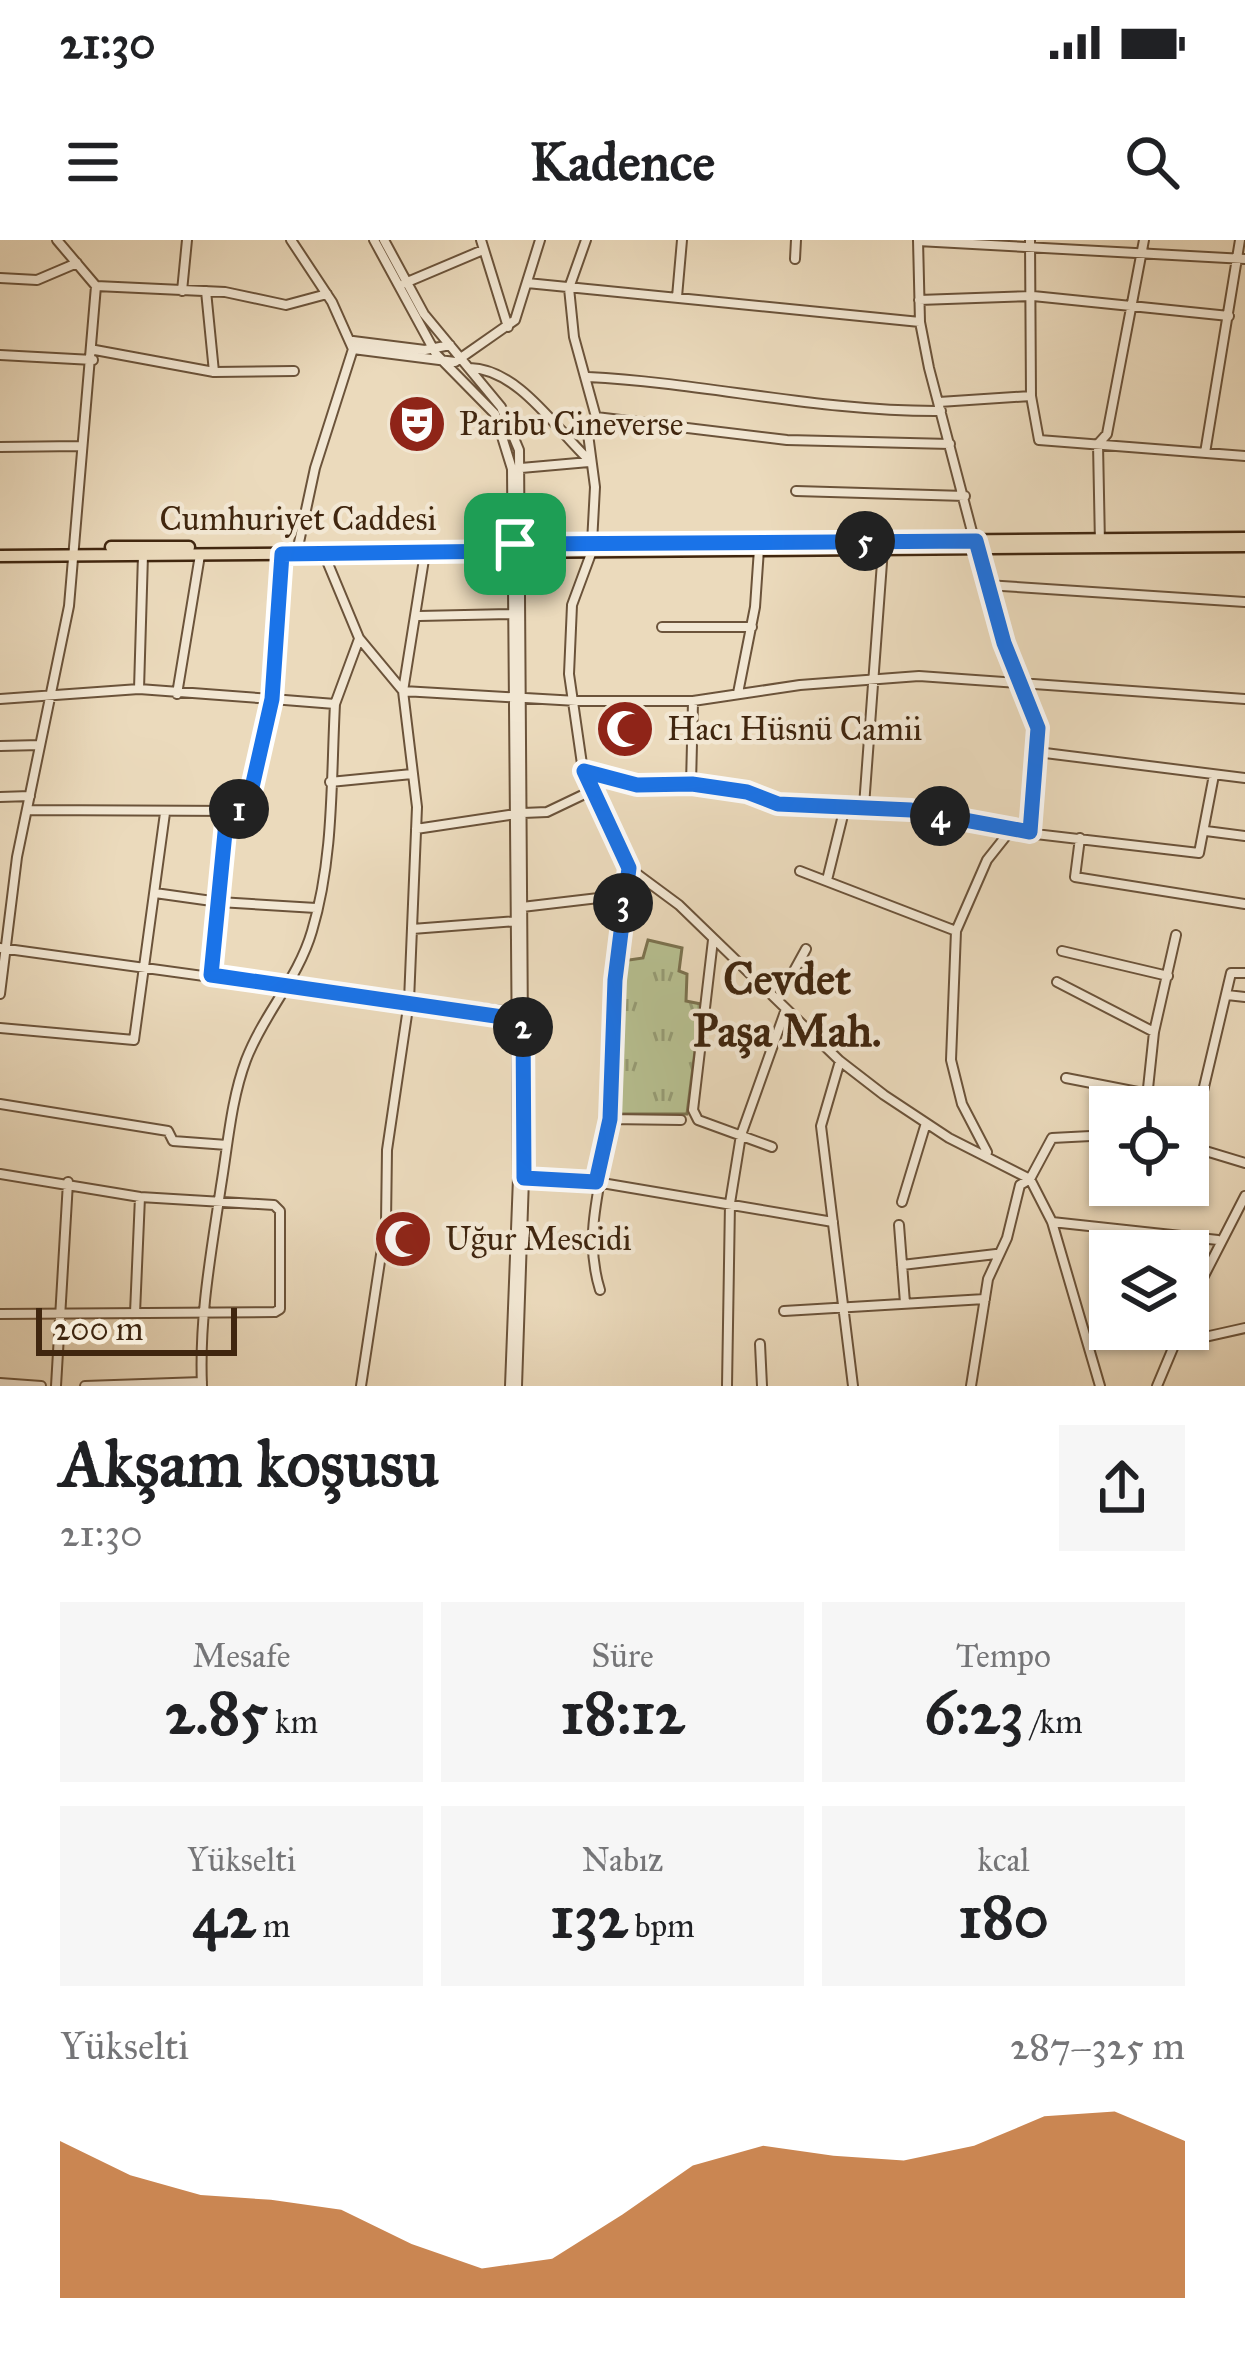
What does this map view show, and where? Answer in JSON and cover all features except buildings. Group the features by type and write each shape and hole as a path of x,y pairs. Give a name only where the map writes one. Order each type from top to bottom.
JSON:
{"main road":[{"name":"Cumhuriyet Caddesi","path":"0,553 1245,542"},
{"name":"Cumhuriyet Caddesi","path":"592,547 759,550 977,545"},
{"name":"Cumhuriyet Caddesi","path":"74,551 324,554 520,548"}],"street":[{"path":"0,994 17,857 53,694 74,551 79,446 94,355 96,286 57,240"},
{"path":"182,291 188,240"},
{"path":"291,240 353,345 315,468 298,547"},
{"path":"374,240 434,350 470,384 500,423 512,469 520,548 514,614 519,698"},
{"path":"384,240 406,283 449,345 507,417 521,468 520,1016"},
{"path":"353,345 444,363 461,357 508,327 540,240"},
{"path":"586,240 569,288 574,337 596,417 588,434 592,547 572,605 567,646 584,771 591,791 629,868 840,1061 926,1123 1030,1179 1052,1222 1100,1386"},
{"path":"677,296 682,240"},
{"path":"795,259 796,240"},
{"path":"1030,832 1038,728 986,585 940,407 920,322 918,240 1241,258"},
{"path":"1100,543 1098,444 1107,434 1144,240"},
{"path":"1205,453 1241,258 1240,240"},
{"path":"1030,243 1031,396 1039,440 1245,456"},
{"path":"406,283 482,245 508,327"},
{"path":"0,278 37,280 77,263"},
{"path":"527,283 920,322"},
{"path":"96,286 206,291 286,304 327,294"},
{"path":"206,291 214,372"},
{"path":"919,300 1033,296 1228,316"},
{"path":"353,345 469,348"},
{"path":"0,355 94,355 214,372 294,371"},
{"path":"468,368 493,373 529,398 591,462"},
{"path":"588,377 694,386 793,404 940,407 1031,396"},
{"path":"596,417 788,440 950,444"},
{"path":"0,446 79,446"},
{"path":"521,468 591,462"},
{"path":"796,491 965,496"},
{"path":"864,806 883,549"},
{"path":"738,693 752,627 759,550"},
{"path":"361,1386 386,1222 387,1150 408,1003 416,830 404,691 425,553"},
{"path":"177,694 200,554"},
{"path":"28,810 227,812 248,805 272,699 282,554"},
{"path":"324,554 359,638 404,691 577,701 693,701 919,676 1245,699"},
{"path":"139,689 143,555"},
{"path":"986,585 1245,602"},
{"path":"419,616 514,614"},
{"path":"662,627 752,627"},
{"path":"86,1386 202,1384 202,1311 227,1144 247,1058 287,989 316,908 329,846 335,704 359,638"},
{"path":"0,699 139,689 335,704"},
{"path":"692,784 693,701"},
{"path":"0,746 40,746"},
{"path":"1036,752 1245,778"},
{"path":"584,771 637,785 692,784 747,792 778,804 864,806 1010,831 1198,853 1214,775"},
{"path":"329,782 412,774"},
{"path":"416,830 547,812 591,791"},
{"path":"0,797 29,796"},
{"path":"827,880 845,807"},
{"path":"211,975 227,812"},
{"path":"0,1028 134,1040 165,813"},
{"path":"513,1386 521,1178 519,814"},
{"path":"987,1153 962,1104 951,1060 956,932 962,906 987,860 1010,831"},
{"path":"1206,831 1245,836"},
{"path":"1080,838 1075,877 1245,904"},
{"path":"0,861 17,857"},
{"path":"600,1290 591,1252 596,1182 610,1119 629,868"},
{"path":"800,871 956,932"},
{"path":"155,893 316,908"},
{"path":"522,907 624,895"},
{"path":"412,929 517,920"},
{"path":"1149,1086 1154,1032 1176,935"},
{"path":"713,940 693,1110 698,1120 772,1147"},
{"path":"3,946 287,989 520,1016"},
{"path":"727,1386 730,1203 741,1135 782,1005 806,950"},
{"path":"1062,951 1168,976"},
{"path":"145,968 287,989"},
{"path":"1204,1086 1231,973 1245,973"},
{"path":"1057,982 1154,1032"},
{"path":"1226,994 1245,997"},
{"path":"840,1061 821,1126 854,1386"},
{"path":"1066,1078 1107,1086"},
{"path":"0,1104 168,1131 173,1141 227,1144"},
{"path":"610,1119 681,1120"},
{"path":"902,1202 926,1123"},
{"path":"970,1386 985,1299 1020,1185 1030,1179 1052,1138 1089,1136"},
{"path":"1209,1152 1245,1163"},
{"path":"0,1174 140,1197 280,1210 280,1309 0,1314"},
{"path":"521,1178 596,1182 833,1222"},
{"path":"56,1386 56,1314 68,1182"},
{"path":"1209,1260 1245,1196"},
{"path":"135,1313 140,1197"},
{"path":"1052,1222 1218,1240"},
{"path":"899,1225 905,1303"},
{"path":"902,1265 997,1253"},
{"path":"784,1311 985,1299"},
{"path":"1209,1336 1245,1328"},
{"path":"760,1344 762,1386"},
{"path":"1157,1386 1175,1350"},
{"path":"0,1383 41,1386"}],"green space":[{"path":"648,940 682,948 679,971 687,974 686,1001 701,1004 687,1114 619,1114 615,1098 622,961 643,958"}],"place":[{"name":"Paribu Cineverse","path":"417,424"},
{"name":"Hacı Hüsnü Camii","path":"625,729"},
{"name":"Uğur Mescidi","path":"403,1239"}],"district":[{"name":"Cevdet Paşa Mah.","path":"787,1004"}],"route":[{"path":"976,541 1004,643 1038,728 1030,832 911,810 778,804 747,792 692,784 637,785 584,771 629,868 615,980 610,1119 596,1182 524,1178 523,1020 211,975 227,812 248,805 272,699 282,554 515,551 515,544 976,541"}]}
